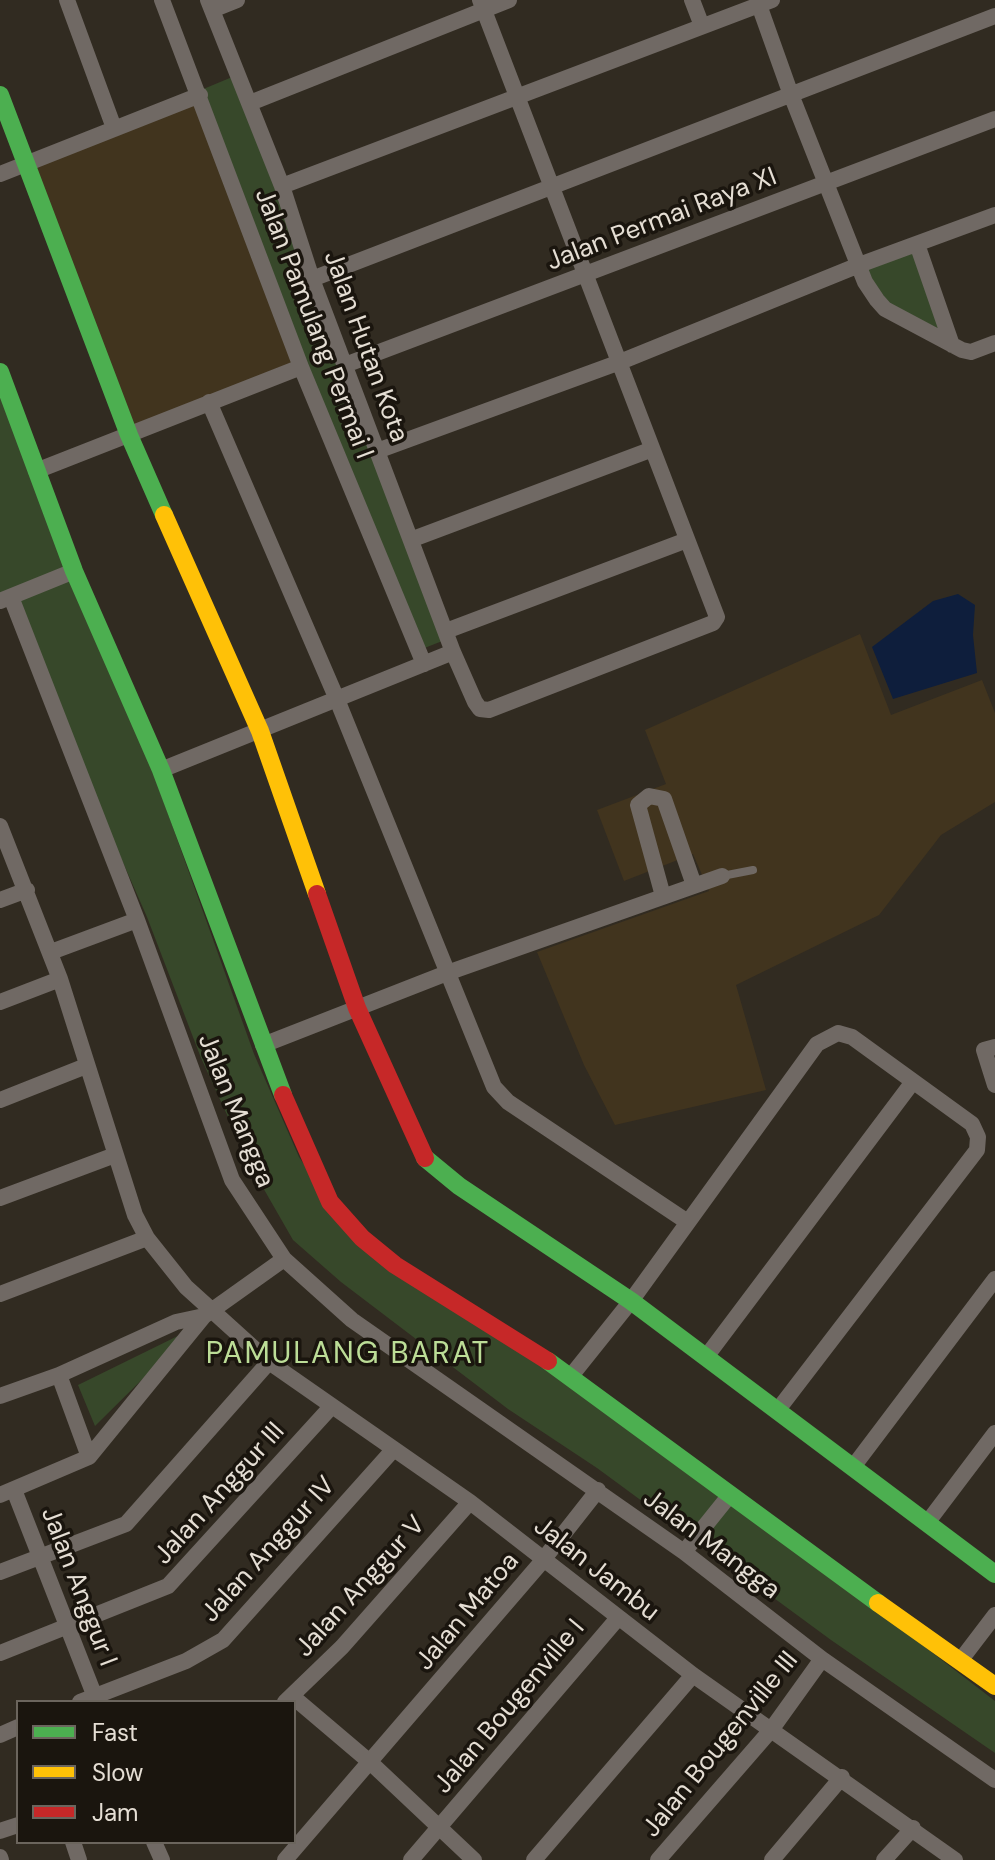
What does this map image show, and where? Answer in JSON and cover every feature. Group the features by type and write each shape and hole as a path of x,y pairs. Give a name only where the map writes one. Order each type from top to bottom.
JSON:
{"street":[{"path":"67,0 114,128"},
{"name":"Jalan Pamulang Permai I","path":"162,0 301,367 424,664"},
{"path":"210,5 237,0"},
{"path":"250,103 482,5 509,0"},
{"path":"692,0 702,26"},
{"path":"282,186 766,2 790,92 871,291 885,309 952,345 971,352 995,343"},
{"name":"Jalan Hutan Kota","path":"210,5 282,186 312,279 413,539 453,652 480,709 489,710 713,623 716,609 687,540"},
{"path":"446,631 687,540 482,5"},
{"path":"312,279 790,92 995,16"},
{"path":"0,95 129,435 260,731 357,1008 422,1155 459,1186 631,1301 995,1574"},
{"path":"0,174 200,95"},
{"name":"Jalan Permai Raya XI","path":"345,365 995,119"},
{"path":"377,451 620,362 859,265 995,215"},
{"path":"917,244 952,345"},
{"path":"36,471 301,367"},
{"path":"0,372 74,571 161,770 313,1170 346,1222 395,1265 571,1376 729,1496 995,1686"},
{"path":"209,402 336,697 483,1068 508,1102 686,1221"},
{"path":"413,539 650,450"},
{"path":"5,599 74,571"},
{"name":"Jalan Mangga","path":"5,599 137,920 232,1180 284,1259 352,1320 598,1490 822,1659 995,1780"},
{"path":"161,770 453,652"},
{"path":"663,896 638,805 649,796 664,799 694,885"},
{"name":"Jalan Jambu","path":"0,826 51,952 115,1155 147,1238 208,1314 331,1407 470,1502 693,1675 842,1777 955,1860"},
{"path":"263,1045 447,973 722,876"},
{"path":"0,900 27,890"},
{"path":"51,952 137,920"},
{"path":"0,1002 60,979"},
{"path":"571,1376 631,1301 817,1044 827,1036 838,1033 852,1037 972,1124 978,1137 977,1150 777,1411"},
{"path":"995,1047 984,1050 995,1085"},
{"path":"0,1100 86,1066"},
{"path":"706,1357 912,1083"},
{"path":"0,1198 115,1155"},
{"path":"0,1294 147,1238"},
{"path":"0,1396 59,1375 176,1322 208,1314 284,1259"},
{"path":"853,1467 995,1279"},
{"name":"Jalan Anggur I","path":"91,1700 41,1558 7,1493 89,1457 208,1314"},
{"path":"0,1572 126,1524 269,1362"},
{"path":"59,1375 89,1457"},
{"name":"Jalan Anggur III","path":"0,1653 158,1591 178,1578 331,1407"},
{"path":"927,1523 995,1433"},
{"name":"Jalan Anggur IV","path":"91,1700 186,1661 223,1640 393,1450"},
{"name":"Jalan Matoa","path":"285,1860 545,1558 598,1490"},
{"path":"684,1552 729,1496"},
{"name":"Jalan Anggur V","path":"288,1699 342,1647 470,1502"},
{"path":"960,1661 995,1615"},
{"name":"Jalan Bougenville I","path":"411,1860 618,1618"},
{"name":"Jalan Bougenville III","path":"658,1860 771,1730 822,1659"},
{"path":"534,1860 693,1675"},
{"path":"296,1705 371,1763 474,1860"},
{"path":"772,1860 842,1777"},
{"path":"884,1860 913,1828"}],"lane":[{"path":"722,876 753,870"}],"shaded area":[{"path":"200,95 301,367 129,435 26,165"},
{"path":"860,634 891,715 982,680 995,713 995,802 941,835 879,915 736,985 766,1090 615,1125 584,1065 537,952 709,891 693,854 624,881 597,810 666,784 645,730"}],"green space":[{"path":"237,75 455,636 422,649 305,367 201,90"},
{"path":"917,244 952,345 885,309 859,265"},
{"path":"0,393 152,769 254,1054 299,1157 343,1222 733,1499 995,1701 995,1753 831,1640 597,1468 508,1409 341,1282 293,1240 250,1165 201,1058 147,917 6,597 0,598"},
{"path":"194,1328 95,1426 78,1385"}],"water":[{"path":"958,594 975,605 973,635 977,673 893,699 872,647 933,601"}],"traffic: fast":[{"path":"0,95 129,435 164,515"},
{"path":"0,372 74,571 161,770 283,1095"},
{"path":"425,1158 459,1186 631,1301 995,1574"},
{"path":"548,1361 878,1603"}],"traffic: slow":[{"path":"164,515 260,731 317,894"},
{"path":"878,1603 995,1686"}],"traffic: jam":[{"path":"317,894 357,1008 425,1158"},
{"path":"283,1095 330,1202 362,1238 395,1265 548,1361"}],"district":[{"name":"PAMULANG BARAT","path":"348,1355"}]}
